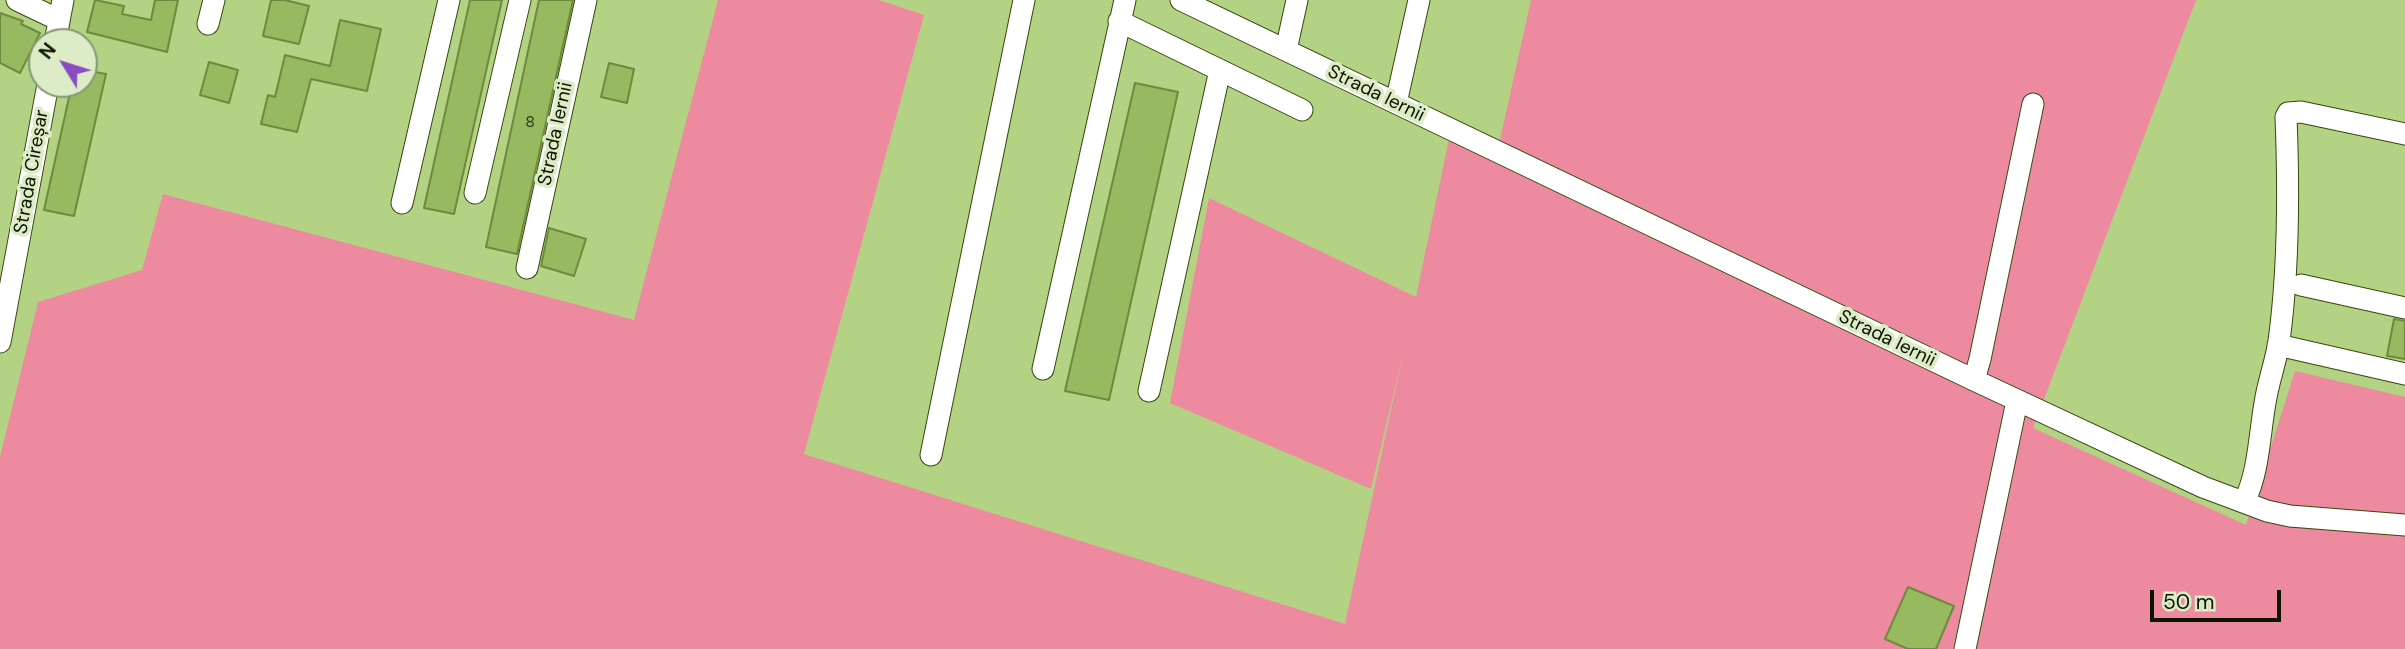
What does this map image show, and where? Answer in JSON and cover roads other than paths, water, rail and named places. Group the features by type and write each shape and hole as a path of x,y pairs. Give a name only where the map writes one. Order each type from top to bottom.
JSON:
{"street":[{"path":"17,0 61,10 58,28"},
{"path":"208,24 214,0"},
{"path":"402,203 449,0"},
{"path":"475,193 520,0"},
{"name":"Strada Iernii","path":"527,268 586,0"},
{"path":"931,455 1024,0"},
{"name":"Strada Iernii","path":"1181,0 2017,401 2203,487 2267,511 2290,516 2405,525"},
{"path":"1286,51 1297,0"},
{"path":"1396,103 1419,0"},
{"path":"1043,369 1122,10 1220,70 1302,110"},
{"path":"1149,391 1220,70"},
{"name":"Strada Cireșar","path":"0,342 45,98"},
{"path":"1974,380 2033,104"},
{"path":"2245,502 2254,476 2265,402 2278,345 2288,219 2288,113 2301,112 2405,134"},
{"path":"2301,285 2405,308"},
{"path":"2278,345 2405,374"},
{"path":"1965,649 2017,401"}]}
